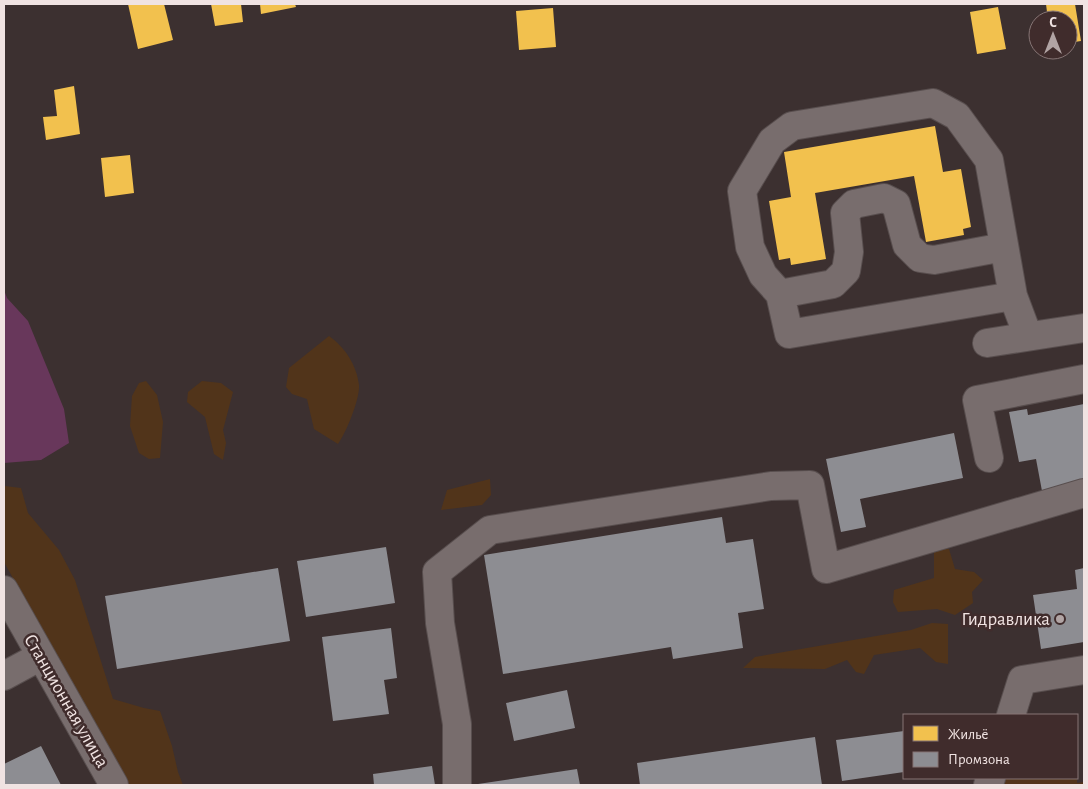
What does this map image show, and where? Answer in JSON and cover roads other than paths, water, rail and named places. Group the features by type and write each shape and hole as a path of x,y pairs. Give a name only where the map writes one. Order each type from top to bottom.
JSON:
{"street":[{"path":"1013,296 789,334 780,294 763,275 750,247 742,191 772,141 792,126 933,103 957,116 989,160 1013,296 1028,336"},
{"path":"780,294 833,284 846,271 850,252 845,213 854,204 884,198 896,204 907,245 920,258 934,260 1004,247"},
{"path":"987,343 1084,328"},
{"path":"989,458 977,400 1084,379"},
{"path":"457,785 457,724 440,623 437,572 490,530 771,486 810,484 826,569 1084,493"},
{"name":"Станционная улица","path":"4,590 114,785"},
{"path":"4,676 41,656"},
{"path":"1011,714 1022,680 1084,670"}],"place":[{"name":"Гидравлика","path":"1060,619"}]}
